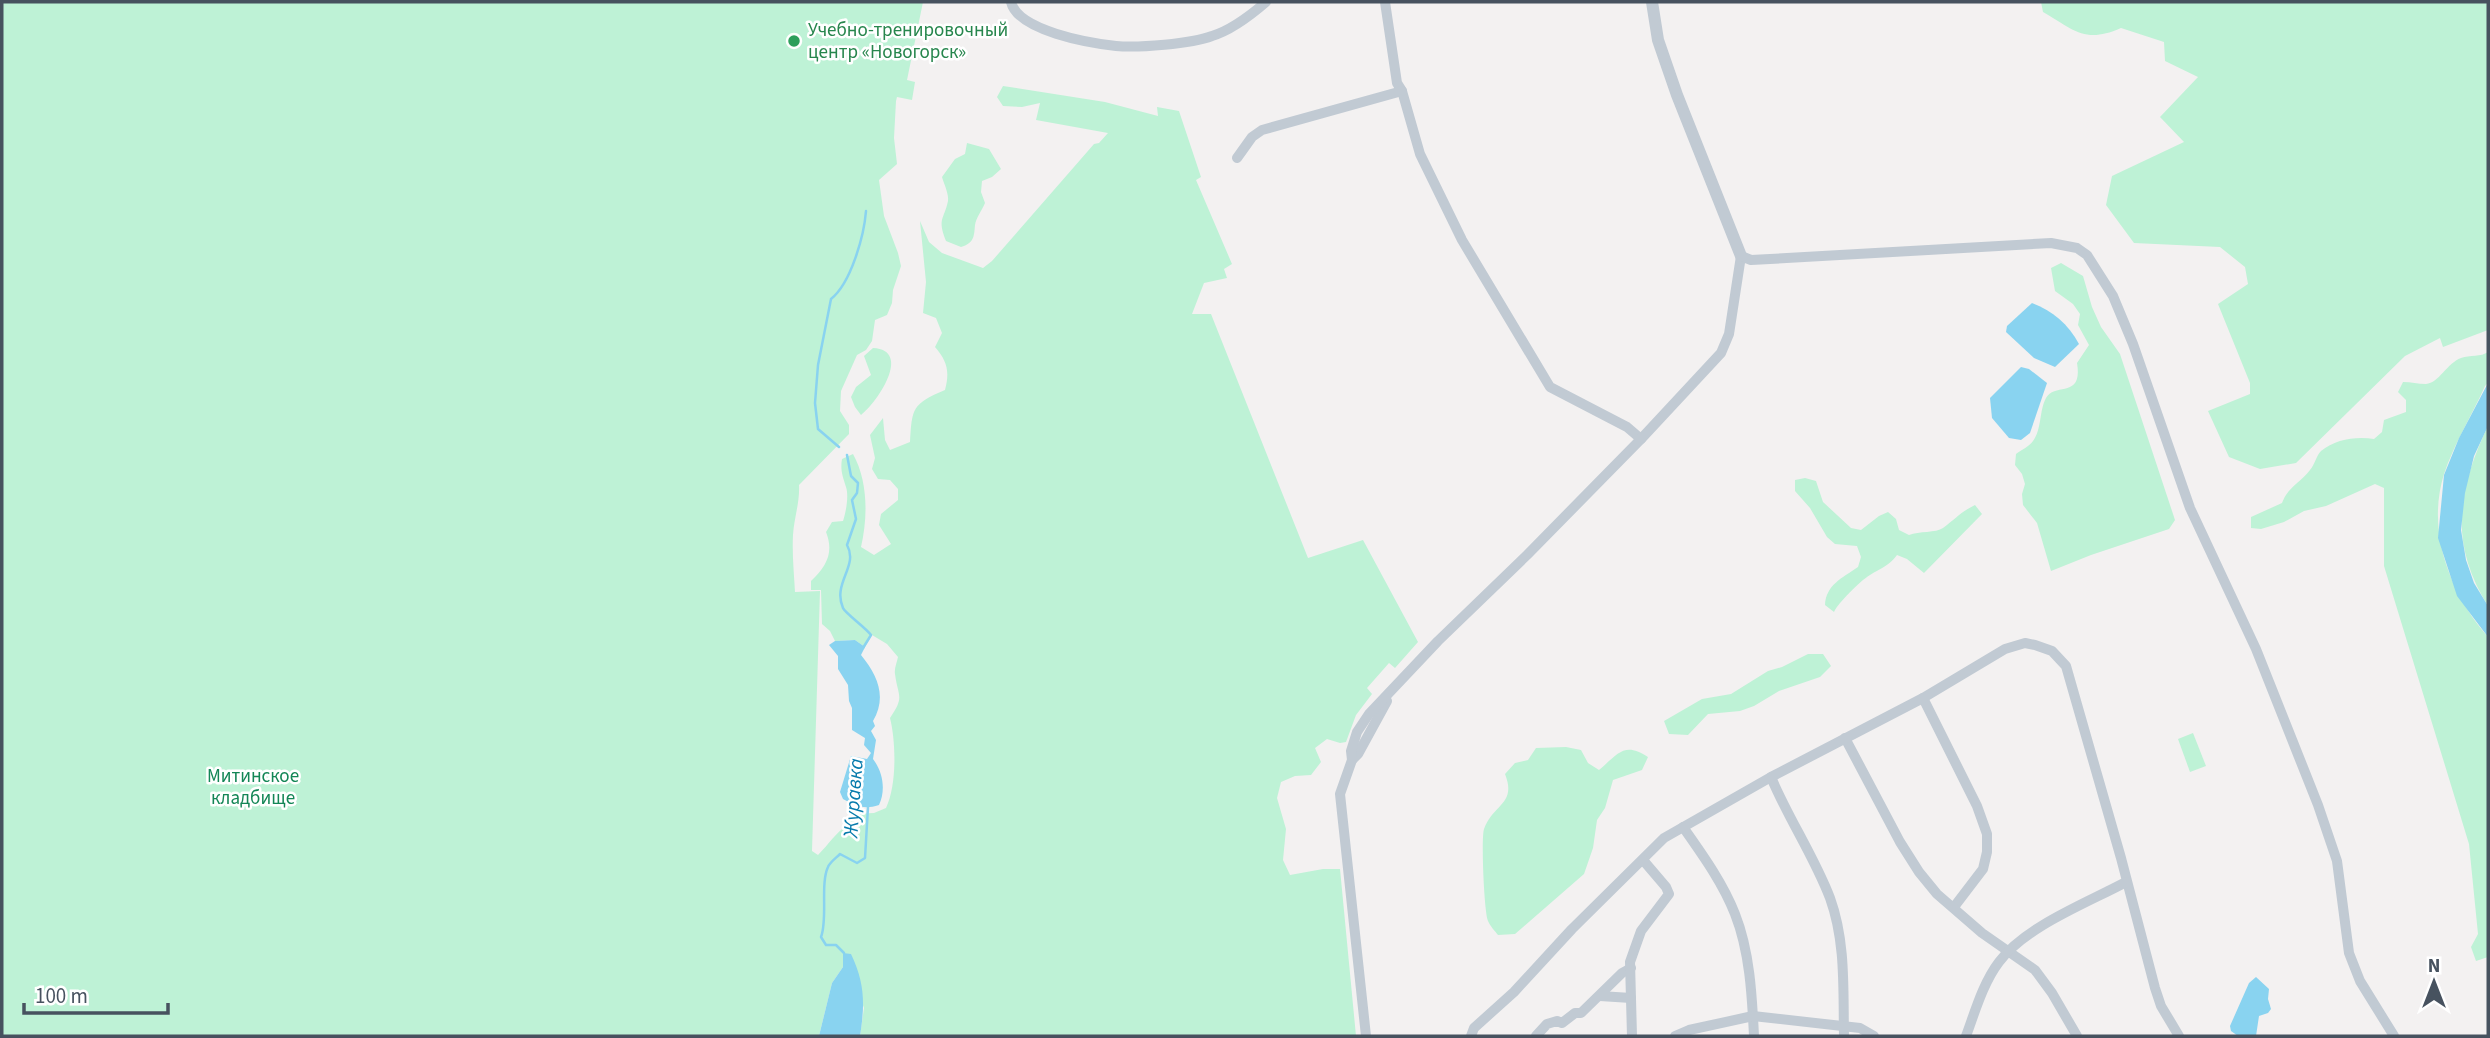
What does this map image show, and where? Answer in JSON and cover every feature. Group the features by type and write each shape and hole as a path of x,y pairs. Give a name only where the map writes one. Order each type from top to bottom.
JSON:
{"street":[{"path":"1012,2 1013,10 1037,28 1121,46 1214,36 1250,16 1266,2"},
{"path":"1385,2 1397,83 1402,91 1420,153 1468,250 1550,387 1627,427 1641,439"},
{"path":"1366,1036 1340,794 1352,760 1358,754 1392,692 1438,641 1641,439 1721,353 1729,334 1741,256 1673,84 1658,40 1652,2"},
{"path":"1237,158 1252,137 1262,130 1402,91"},
{"path":"1741,256 1751,260 2051,243 2065,244 2087,255 2113,296 2190,508 2271,685 2337,861 2350,953 2360,981 2394,1036"},
{"path":"1471,1036 1474,1028 1514,992 1572,929 1664,838 1770,777 1923,698 2005,649 2025,643 2052,651 2066,666 2161,1006 2179,1036"},
{"path":"1923,698 1977,806 1987,834 1983,869 1954,907"},
{"path":"1845,738 1900,842 1919,872 1937,894 2035,970 2077,1036"},
{"path":"1770,777 1830,899 1843,962 1844,1031"},
{"path":"1683,827 1708,864 1735,915 1747,962 1754,1036"},
{"path":"1632,1036 1631,968 1641,931 1669,894 1643,860"},
{"path":"1966,1036 1986,985 1998,963 2022,937 2126,882"},
{"path":"1536,1036 1547,1024 1557,1021 1562,1023 1575,1013 1581,1013 1622,973 1631,968"},
{"path":"1600,996 1631,998"},
{"path":"1675,1036 1689,1030 1753,1016 1844,1031 1860,1028 1874,1036"}],"green space":[{"name":"Митинское кладбище","path":"2,2 923,2 907,80 915,82 912,100 897,97 896,101 894,138 897,164 879,180 884,216 901,266 893,290 892,303 887,315 875,320 872,341 866,350 857,355 841,391 840,411 849,425 849,434 799,485 793,549 795,592 820,591 812,851 818,855 848,825 851,814 874,813 886,808 894,776 890,718 899,700 895,672 898,657 887,644 872,635 865,647 855,640 835,641 830,631 822,624 821,590 811,590 811,581 828,558 826,532 832,522 843,521 847,491 842,459 853,454 862,476 865,524 861,547 874,555 891,544 879,525 881,514 898,500 898,489 890,480 878,479 872,469 875,458 870,435 883,418 885,440 890,450 910,442 916,408 926,399 945,390 946,367 935,347 942,333 936,318 923,313 926,282 920,221 929,242 942,253 983,268 1094,144 1099,143 1108,133 1036,120 1040,103 1022,107 1003,106 997,97 1003,86 1105,102 1158,116 1157,107 1179,111 1201,177 1196,180 1232,264 1224,269 1227,278 1204,283 1192,314 1211,314 1308,558 1363,540 1418,642 1395,668 1389,663 1367,688 1372,694 1356,715 1346,742 1327,739 1315,748 1321,762 1311,775 1295,776 1281,782 1277,798 1286,829 1283,860 1290,875 1340,869 1356,1036 860,1036 864,1008 844,953 843,967 832,983 819,1036 2,1036"},
{"path":"2041,2 2488,2 2488,330 2443,347 2440,338 2405,356 2296,463 2260,469 2229,457 2208,411 2250,394 2250,383 2218,304 2248,284 2245,267 2220,247 2134,243 2106,205 2112,176 2184,142 2160,117 2198,77 2165,61 2164,42 2121,28 2098,35 2080,33 2043,12"},
{"path":"967,143 989,149 1001,169 982,181 981,192 985,203 976,222 973,239 961,247 946,241 943,233 942,220 948,198 942,177 955,159 965,154"},
{"path":"2061,263 2083,276 2101,327 2120,354 2175,520 2169,529 2051,571 2037,523 2023,505 2025,484 2015,465 2016,454 2030,445 2036,436 2046,398 2050,393 2072,386 2078,374 2077,363 2089,345 2078,325 2080,314 2073,304 2055,291 2051,268"},
{"path":"873,348 885,351 890,358 891,367 882,389 861,415 851,397 856,387 871,375 864,356"},
{"path":"2488,352 2488,383 2448,463 2439,496 2438,517 2445,561 2453,582 2474,620 2488,637 2488,957 2476,961 2471,947 2478,934 2469,844 2384,566 2384,488 2375,484 2326,506 2304,511 2284,522 2261,529 2251,528 2251,517 2282,503 2287,493 2310,470 2319,453 2327,447 2346,439 2374,439 2382,432 2384,420 2406,412 2406,400 2398,392 2403,382 2431,383 2461,358"},
{"path":"2488,426 2488,606 2467,560 2462,517 2469,473"},
{"path":"1805,478 1816,481 1823,502 1851,528 1861,530 1888,512 1896,519 1899,530 1909,535 1940,530 1975,505 1982,514 1924,573 1907,559 1897,555 1855,587 1834,612 1825,605 1828,592 1858,567 1861,557 1857,546 1835,544 1827,537 1810,508 1795,491 1795,480"},
{"path":"1808,654 1823,654 1831,666 1820,677 1779,691 1754,706 1740,711 1708,714 1688,735 1669,734 1664,721 1702,699 1731,694 1768,671"},
{"path":"2193,733 2206,766 2190,772 2178,739"},
{"path":"1566,747 1581,750 1588,763 1599,770 1622,751 1633,750 1648,757 1642,770 1613,780 1605,808 1597,820 1593,848 1584,874 1515,934 1498,935 1489,923 1487,915 1484,890 1484,829 1506,798 1508,784 1505,774 1515,763 1528,760 1536,748"}],"water":[{"path":"2032,303 2059,319 2079,344 2055,367 2034,358 2006,332 2007,326"},
{"path":"2021,367 2029,369 2047,383 2030,433 2021,440 2009,438 1992,418 1990,398"},
{"path":"2488,383 2488,426 2474,456 2465,493 2461,530 2466,560 2474,583 2488,606 2488,637 2457,596 2438,538 2444,475 2459,438"},
{"path":"855,640 865,647 861,655 876,679 880,695 873,721 875,726 871,731 876,740 873,759 881,775 883,787 879,805 869,807 843,799 840,792 851,756 867,759 871,753 864,745 865,738 852,730 848,685 838,669 838,656 829,645 835,641"},
{"path":"843,953 851,954 861,985 863,1014 860,1036 819,1036 832,983 843,967"},
{"path":"2256,977 2269,989 2271,1009 2259,1016 2256,1036 2238,1036 2231,1031 2230,1026 2249,983"}],"waterway":[{"name":"Журавка","path":"839,447 818,429 815,403 818,365 831,299 850,271 866,211"},
{"name":"Журавка","path":"847,455 851,476 858,483 857,493 852,500 856,519 847,545 850,560 841,599 843,608 871,635 863,648"},
{"name":"Журавка","path":"844,953 836,945 826,945 821,937 826,874 830,863 840,854 857,863 865,858 868,807"}],"place":[{"name":"Учебно-тренировочный центр «Новогорск»","path":"794,41"}]}
